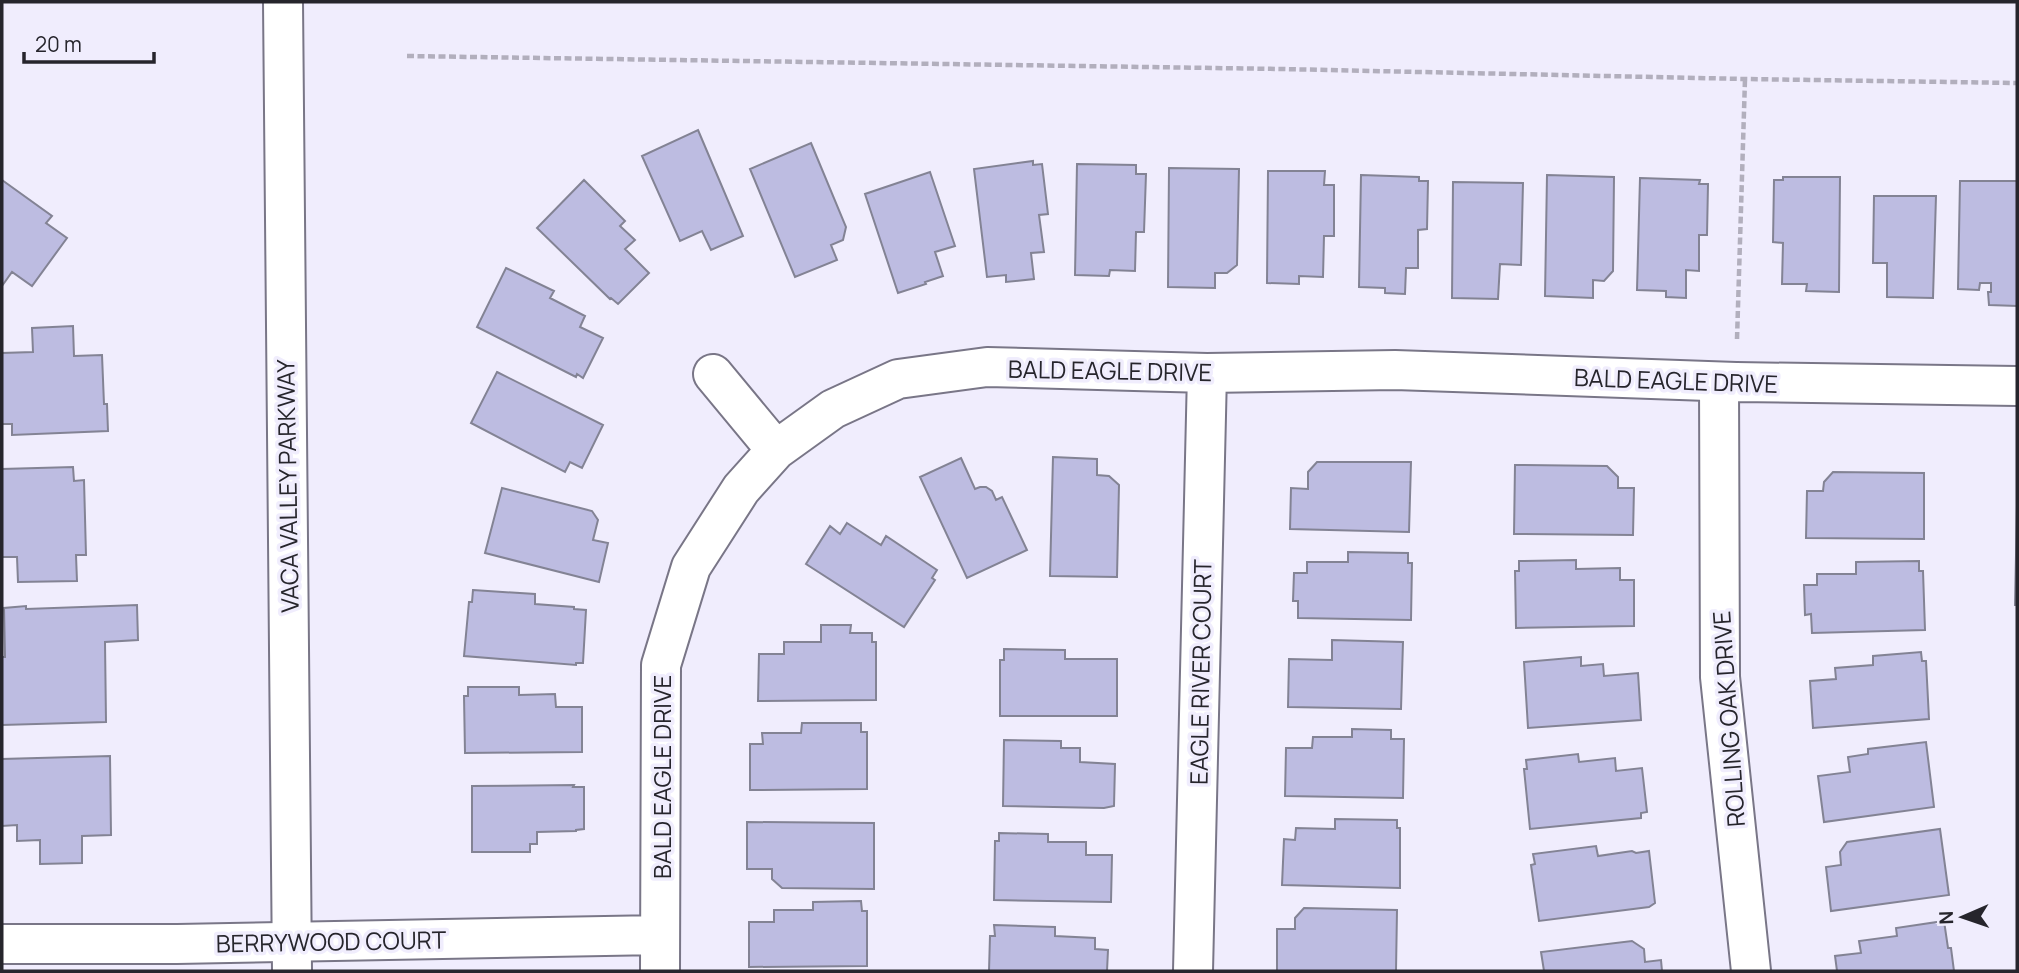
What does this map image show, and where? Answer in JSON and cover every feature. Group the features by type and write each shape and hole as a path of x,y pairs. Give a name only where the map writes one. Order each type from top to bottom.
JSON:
{"street":[{"name":"VACA VALLEY PARKWAY","path":"283,2 291,956"},
{"name":"BALD EAGLE DRIVE","path":"660,953 661,665 691,566 741,489 776,450 832,409 898,379 987,367 1207,373 1395,370 1727,382 2017,386"},
{"name":"EAGLE RIVER COURT","path":"1193,971 1207,373"},
{"path":"713,374 776,450"},
{"name":"ROLLING OAK DRIVE","path":"1727,382 1720,677 1751,971"},
{"name":"BERRYWOOD COURT","path":"2,944 291,956 660,953"}],"path":[{"path":"407,56 1253,68 2017,83"},
{"path":"1727,382 1745,79"}],"building":[{"path":"698,130 743,236 711,250 702,231 680,241 642,156"},
{"path":"811,143 846,227 843,240 831,245 837,260 795,277 750,169"},
{"path":"1033,161 1033,165 1042,164 1048,214 1039,215 1044,252 1031,253 1034,279 1006,282 1006,275 987,277 974,169"},
{"path":"1077,164 1136,165 1136,174 1146,174 1144,232 1136,232 1135,271 1110,270 1109,276 1075,275"},
{"path":"1169,168 1239,169 1237,265 1227,273 1215,273 1215,288 1168,287"},
{"path":"1268,171 1325,171 1324,185 1334,185 1334,236 1324,236 1323,277 1299,276 1299,284 1267,283"},
{"path":"930,172 955,246 935,252 943,276 898,293 865,194"},
{"path":"1361,175 1419,177 1419,181 1428,181 1427,229 1418,230 1418,268 1406,268 1405,294 1385,293 1385,288 1359,287"},
{"path":"1547,175 1614,177 1613,271 1604,281 1593,280 1593,298 1545,296"},
{"path":"1783,177 1840,177 1839,292 1806,291 1807,284 1782,284 1783,243 1773,242 1774,180 1783,180"},
{"path":"1640,178 1700,180 1699,184 1708,184 1707,235 1699,235 1699,271 1686,270 1686,298 1666,297 1666,291 1637,290"},
{"path":"2,180 52,216 46,223 67,238 32,286 12,272 2,286"},
{"path":"584,180 625,221 620,226 635,240 625,249 649,273 618,304 537,228"},
{"path":"1960,181 2017,181 2017,306 1989,305 1988,292 1991,292 1991,283 1980,283 1979,290 1958,289"},
{"path":"1453,182 1523,183 1521,265 1500,264 1498,299 1452,298"},
{"path":"1874,196 1936,196 1933,298 1887,297 1887,263 1873,263"},
{"path":"506,268 554,291 550,298 585,316 580,327 603,338 583,378 577,374 576,377 477,327"},
{"path":"73,326 74,356 102,355 108,431 12,435 12,424 2,424 2,353 33,352 32,328"},
{"path":"497,372 603,425 582,468 570,462 565,472 471,423"},
{"path":"1053,457 1097,459 1097,475 1109,476 1119,485 1117,577 1050,576"},
{"path":"961,458 975,489 986,487 992,491 996,500 1002,497 1027,550 967,578 920,477"},
{"path":"1317,462 1411,462 1409,532 1290,529 1291,488 1308,489 1308,472"},
{"path":"1515,465 1607,466 1618,477 1618,488 1634,488 1633,535 1514,534"},
{"path":"73,467 74,481 84,480 86,555 76,555 77,581 18,582 17,557 2,557 2,469"},
{"path":"1833,472 1924,473 1924,539 1806,538 1807,491 1823,491 1824,482"},
{"path":"502,488 592,511 598,520 593,540 608,543 599,582 485,553"},
{"path":"2017,506 2017,605 2015,605"},
{"path":"847,523 881,545 886,536 937,570 932,578 935,580 904,627 806,564 830,526 840,534"},
{"path":"1348,552 1408,553 1408,563 1412,563 1411,620 1298,618 1298,601 1293,601 1294,573 1307,573 1307,562 1348,562"},
{"path":"1576,560 1576,569 1620,568 1620,580 1634,580 1634,626 1516,628 1515,571 1519,571 1519,561"},
{"path":"1919,561 1919,571 1923,571 1925,630 1812,633 1811,614 1805,615 1804,585 1817,585 1817,574 1856,574 1856,562"},
{"path":"473,590 535,594 535,604 586,610 583,663 576,665 464,656 469,602 472,602"},
{"path":"137,605 138,640 105,642 106,722 2,725 4,608"},
{"path":"821,625 851,625 850,633 872,633 872,642 876,642 876,700 758,701 759,654 784,654 784,642 821,642"},
{"path":"1332,640 1403,642 1401,709 1288,707 1289,659 1332,660"},
{"path":"1004,649 1065,650 1065,659 1117,659 1117,716 1000,716 1000,660 1004,660"},
{"path":"1921,652 1922,661 1926,661 1929,719 1813,728 1810,681 1836,679 1835,668 1873,665 1873,656"},
{"path":"1581,657 1581,666 1603,664 1604,676 1638,673 1641,720 1528,728 1524,662"},
{"path":"468,687 519,687 519,695 555,694 556,707 582,707 582,752 465,753 464,696 468,696"},
{"path":"802,723 861,723 861,732 867,732 867,789 750,790 750,744 763,744 762,733 801,733"},
{"path":"1352,729 1391,730 1391,739 1404,739 1403,798 1285,796 1286,748 1312,748 1313,737 1352,737"},
{"path":"1004,740 1061,741 1061,748 1080,748 1080,762 1115,764 1114,806 1003,806"},
{"path":"1926,742 1934,807 1824,822 1818,776 1850,772 1848,757 1868,754 1868,749"},
{"path":"1578,754 1579,762 1615,758 1616,771 1642,768 1647,812 1641,813 1641,818 1530,829 1524,769 1527,769 1526,760"},
{"path":"110,756 111,835 82,836 82,863 40,864 40,840 17,841 17,825 2,826 2,759"},
{"path":"574,785 573,787 584,787 584,829 537,832 537,844 530,844 530,852 472,852 472,786"},
{"path":"1335,819 1397,820 1397,828 1400,828 1400,888 1282,885 1284,839 1295,840 1296,828 1335,829"},
{"path":"747,822 874,823 874,889 782,888 772,879 772,869 747,869"},
{"path":"1940,829 1949,895 1831,911 1826,867 1841,865 1840,852 1847,842"},
{"path":"999,833 1048,834 1048,842 1086,842 1086,855 1112,855 1111,902 994,900 995,841 999,841"},
{"path":"1596,846 1598,856 1649,851 1655,903 1649,907 1539,921 1531,865 1535,864 1533,854"},
{"path":"861,901 862,911 867,911 867,966 749,967 749,922 774,922 774,910 813,910 813,902"},
{"path":"1304,908 1397,910 1396,971 1277,971 1277,929 1295,929 1295,918"},
{"path":"1944,921 1954,971 1837,971 1835,956 1861,953 1859,941 1897,936 1896,928"},
{"path":"994,925 1055,927 1055,936 1095,938 1095,949 1108,950 1107,971 989,971 990,936 995,936"},
{"path":"1632,941 1644,949 1645,962 1661,960 1662,971 1544,971 1541,952"}]}
